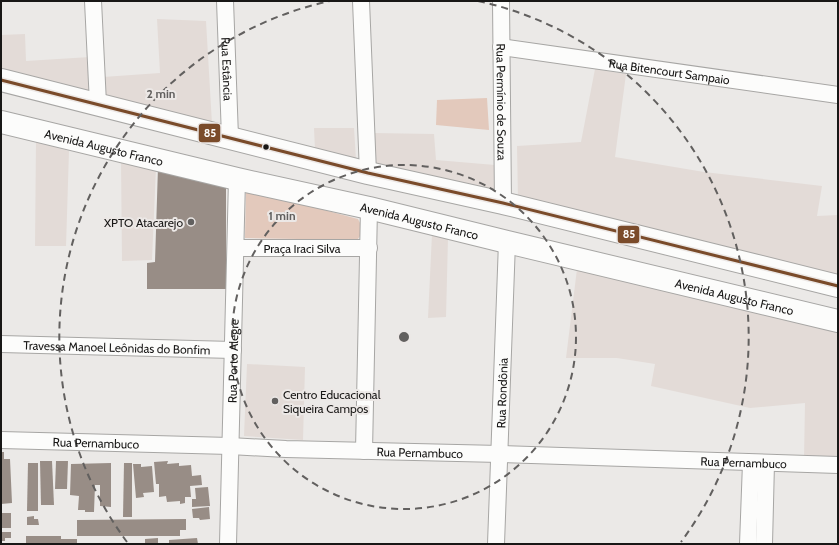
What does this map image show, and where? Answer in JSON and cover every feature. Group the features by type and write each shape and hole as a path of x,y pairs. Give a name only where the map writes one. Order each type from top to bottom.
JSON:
{"main road":[{"path":"1,80 368,173 503,203 838,286"},
{"name":"Avenida Augusto Franco","path":"1,122 237,179 369,208 838,321"}],"street":[{"path":"93,1 98,104"},
{"name":"Rua Estância","path":"226,1 230,137"},
{"path":"361,1 368,173"},
{"name":"Rua Permínio de Souza","path":"501,1 503,203"},
{"name":"Rua Bitencourt Sampaio","path":"501,47 838,95"},
{"name":"Rua Porto Alegre","path":"228,544 237,179"},
{"path":"364,451 369,208"},
{"name":"Rua Rondônia","path":"496,544 508,242"},
{"name":"Praça Iraci Silva","path":"236,248 368,248"},
{"name":"Travessa Manoel Leônidas do Bonfim","path":"1,344 233,350"},
{"name":"Rua Pernambuco","path":"1,440 838,465"},
{"path":"748,544 759,463"},
{"path":"759,463 764,544"}],"shaded area":[{"path":"157,19 206,21 212,124 104,101 103,77 160,73"},
{"path":"25,34 26,61 90,57 93,96 1,72 1,35"},
{"path":"595,69 626,74 615,157 704,172 822,186 817,216 838,215 838,278 518,200 517,146 581,142"},
{"path":"487,98 489,130 436,125 437,100"},
{"path":"314,128 354,128 356,160 315,150"},
{"path":"373,133 434,134 436,160 495,165 495,195 372,168"},
{"path":"36,141 69,151 66,246 35,246"},
{"path":"121,159 156,167 152,260 122,261"},
{"path":"246,189 358,219 362,227 361,235 357,240 245,238"},
{"path":"432,234 448,238 446,317 428,318"},
{"path":"577,269 838,332 838,460 804,459 805,403 750,408 651,386 655,364 617,358 566,358"},
{"name":"Centro Educacional Siqueira Campos","path":"247,364 305,367 303,440 244,436"}],"building":[{"name":"XPTO Atacarejo","path":"158,167 226,182 226,289 147,289 147,263 155,262"},
{"path":"1,452 4,452 4,459 10,459 12,503 1,504"},
{"path":"40,461 52,461 54,505 41,505"},
{"path":"56,461 68,461 67,489 55,489"},
{"path":"168,461 167,464 179,463 179,466 191,465 192,476 201,475 202,485 190,486 191,497 185,497 185,503 180,504 180,501 167,502 166,496 159,497 159,484 156,484 154,462"},
{"path":"28,463 38,463 38,511 27,511"},
{"path":"111,463 111,507 100,506 100,485 95,485 94,512 78,510 79,496 70,495 71,464"},
{"path":"124,463 132,463 132,517 123,517"},
{"path":"133,464 141,464 141,467 152,466 154,492 143,493 144,497 136,498"},
{"path":"208,487 210,506 192,507 192,499 196,499 195,488"},
{"path":"209,507 210,519 200,520 199,518 193,518 192,509"},
{"path":"1,513 11,513 11,528 1,528"},
{"path":"34,516 34,519 38,519 39,525 27,525 27,517"},
{"path":"186,519 186,530 180,530 180,536 77,536 77,520"},
{"path":"1,532 11,532 11,538 5,538 5,541 1,541"},
{"path":"26,536 61,536 61,539 77,539 77,544 26,544"},
{"path":"158,538 158,544 145,544 145,539"},
{"path":"197,538 198,544 169,544 169,540"}],"transit line":[{"name":"85","path":"1,80 368,173 503,203 838,286"}],"place":[{"name":"XPTO Atacarejo","path":"191,222"},
{"name":"Centro Educacional Siqueira Campos","path":"275,401"}]}
